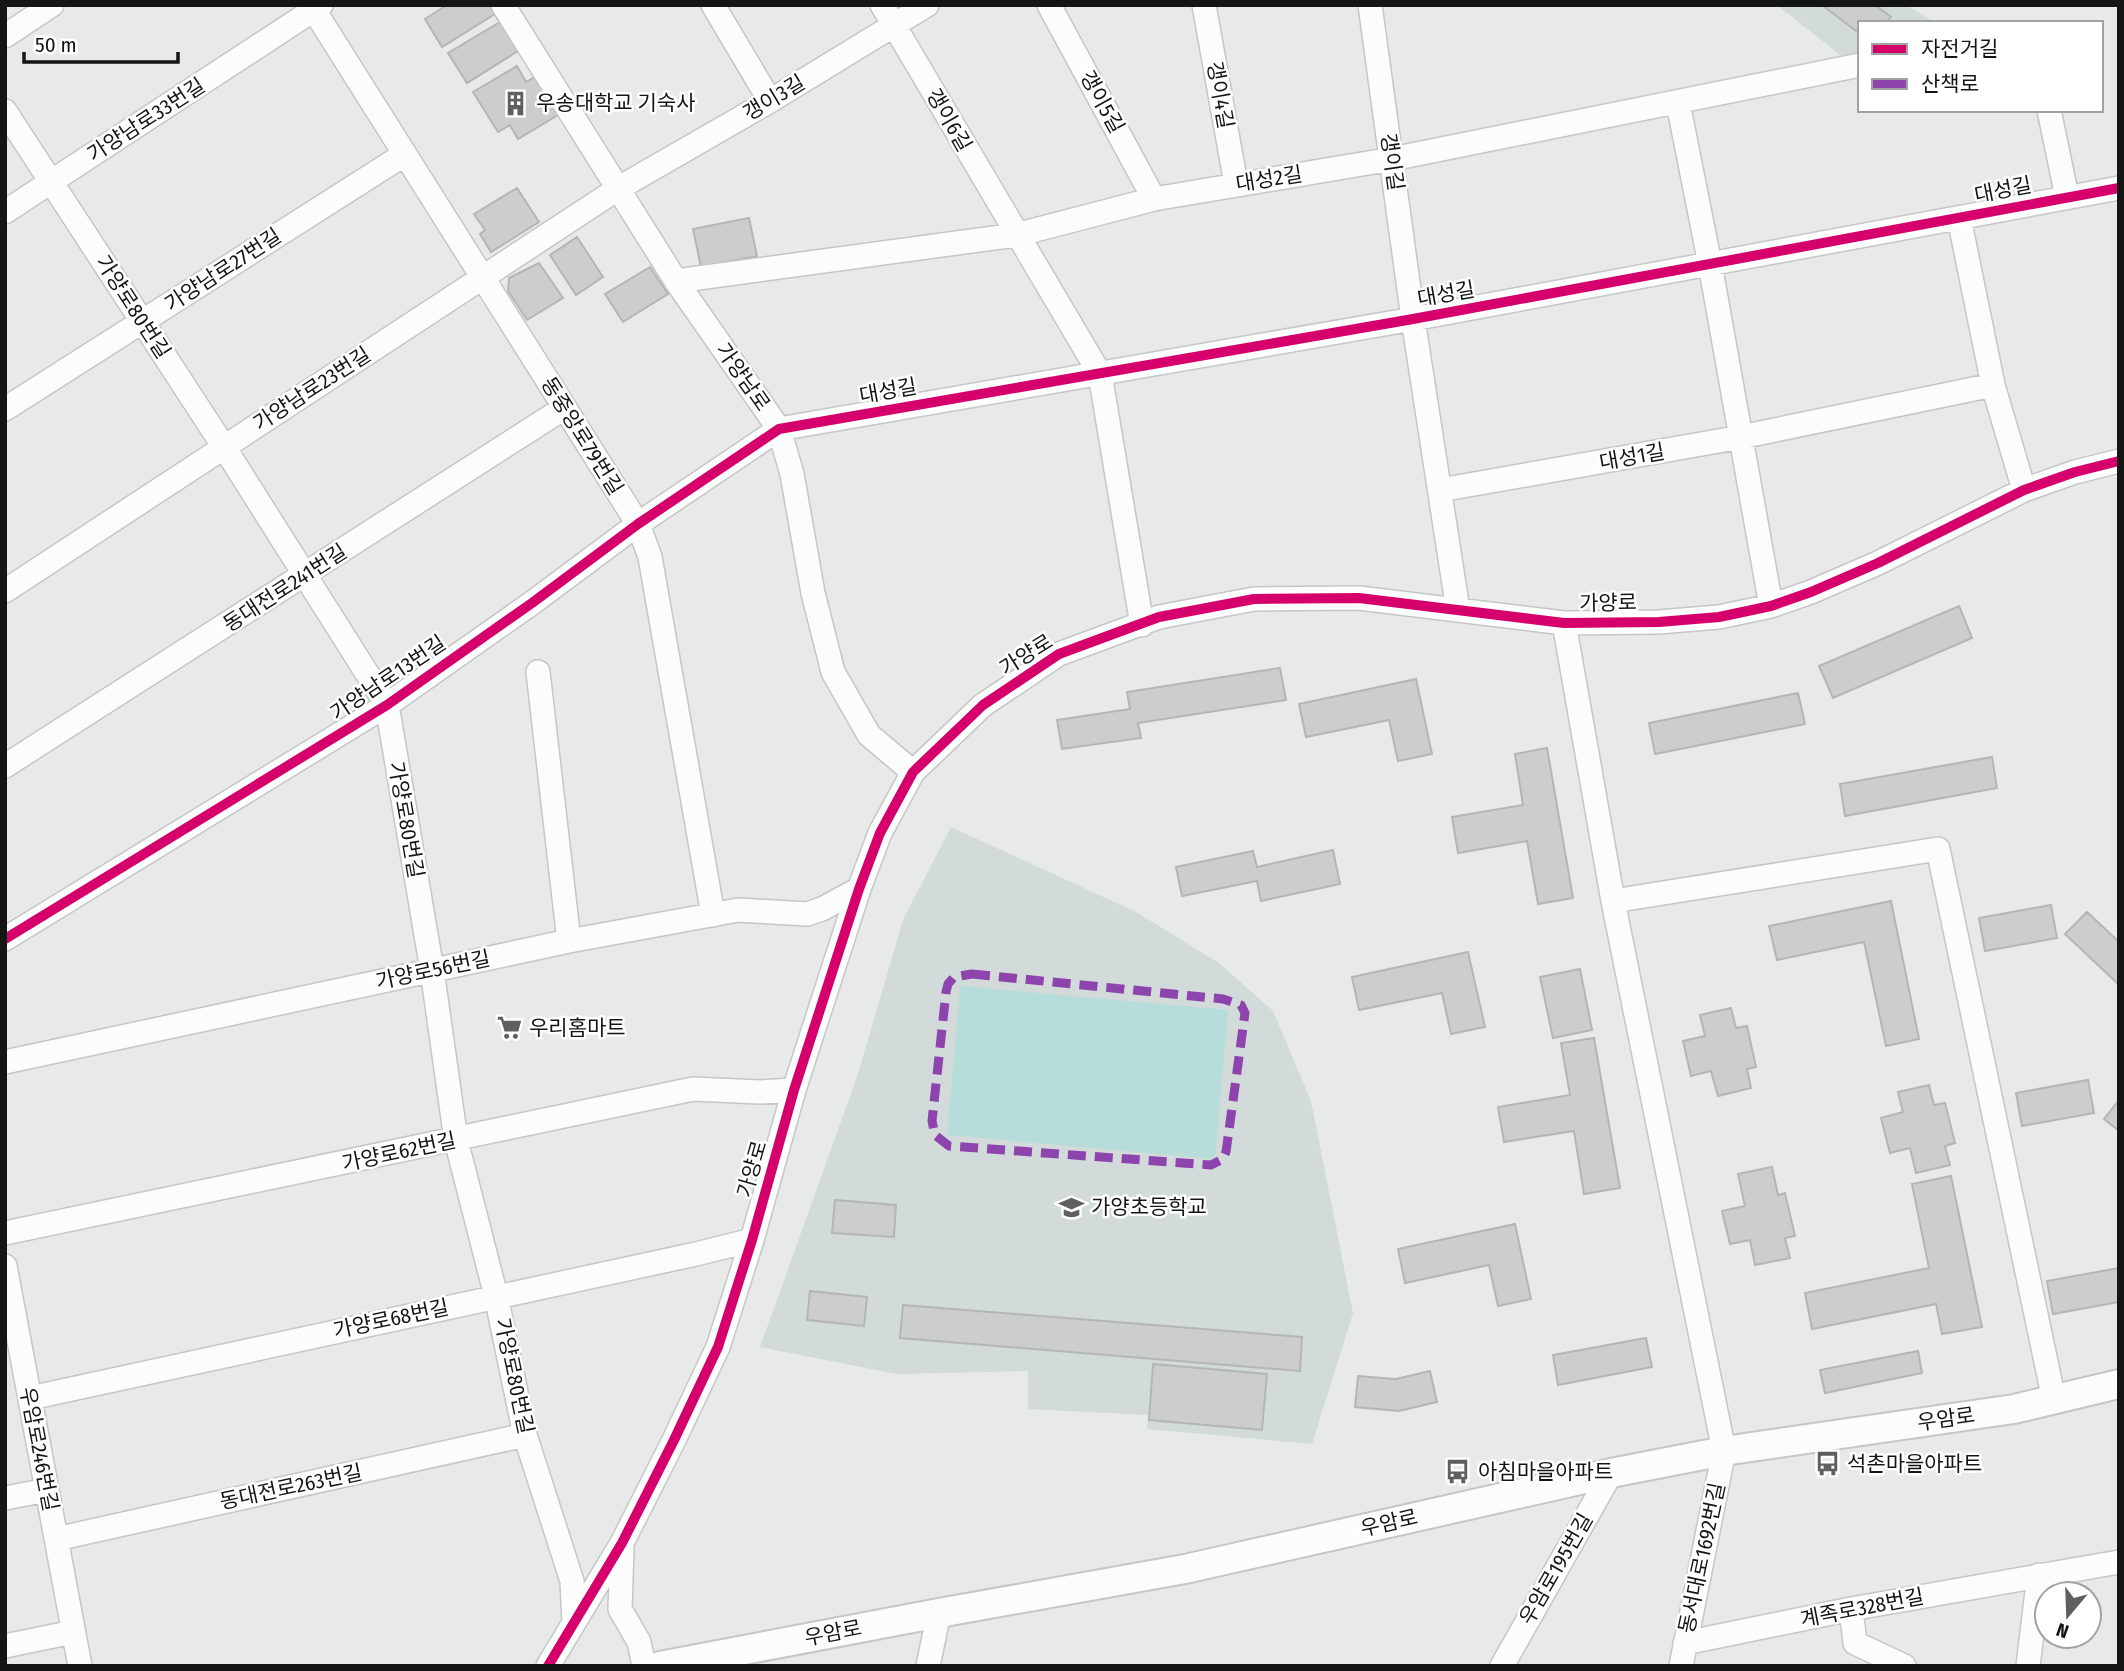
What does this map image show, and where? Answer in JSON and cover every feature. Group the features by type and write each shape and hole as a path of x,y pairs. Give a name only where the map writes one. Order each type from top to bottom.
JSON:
{"main road":[{"name":"우암로","path":"660,1666 1185,1569 1611,1473 1724,1451 2014,1409 2119,1384"}],"street":[{"path":"5,36 52,5"},
{"name":"가양남로","path":"503,5 676,281 779,429 792,474 813,593 833,672 869,735 913,772"},
{"path":"713,5 770,102"},
{"name":"갱이6길","path":"882,5 1100,374"},
{"name":"갱이3길","path":"619,188 770,102 927,5"},
{"name":"갱이5길","path":"1049,5 1154,199"},
{"name":"갱이4길","path":"1204,5 1236,184"},
{"name":"갱이길","path":"1370,5 1413,319"},
{"name":"동중앙로79번길","path":"318,8 405,154 638,524 650,557 713,915"},
{"name":"가양남로33번길","path":"5,212 318,8"},
{"name":"대성2길","path":"676,281 1016,235 1154,199 1392,159 1858,65"},
{"path":"1678,103 1710,264 1771,606"},
{"name":"가양로80번길","path":"5,111 224,447 387,705 432,970 456,1140 496,1296 526,1435 572,1581 574,1623"},
{"path":"2049,112 2067,197"},
{"name":"가양남로27번길","path":"5,409 405,154"},
{"name":"가양남로23번길","path":"5,591 619,188"},
{"name":"대성길","path":"779,429 1413,319 2119,188"},
{"path":"1959,219 1993,385 2024,490"},
{"path":"1413,319 1458,610"},
{"path":"1100,374 1142,625"},
{"name":"대성1길","path":"1440,490 1741,437 1993,385"},
{"name":"동대전로241번길","path":"5,766 564,408"},
{"name":"가양남로13번길","path":"5,939 387,705 638,524 779,429"},
{"name":"가양로","path":"548,1666 622,1543 718,1347 752,1240 794,1090 859,889 880,833 913,772 984,705 1059,654 1159,617 1254,599 1359,598 1564,623 1659,622 1719,617 1771,606 1878,563 2024,490 2075,472 2119,461"},
{"path":"1564,623 1613,901 1724,1451"},
{"path":"538,672 569,940"},
{"path":"1613,901 1938,849 2054,1399"},
{"name":"가양로56번길","path":"5,1062 569,940 738,910 807,914 859,889"},
{"name":"가양로62번길","path":"5,1233 693,1089 760,1092 794,1090"},
{"name":"가양로68번길","path":"30,1398 752,1240"},
{"name":"우암로246번길","path":"5,1266 14,1361 30,1398 80,1666"},
{"name":"동대전로263번길","path":"56,1539 526,1435"},
{"name":"동서대로1692번길","path":"1681,1666 1724,1451"},
{"name":"우암로195번길","path":"1502,1666 1611,1473"},
{"path":"5,1498 47,1490"},
{"path":"622,1543 620,1609 639,1642 644,1666"},
{"name":"계족로328번길","path":"1685,1643 1851,1609 2119,1562"},
{"path":"2028,1666 2039,1575"},
{"path":"1851,1609 1855,1643 1904,1666"},
{"path":"928,1666 939,1613"},
{"path":"5,1646 73,1632"}],"shaded area":[{"path":"1777,5 1906,5 1933,21 1858,21 1858,54 1844,58"},
{"name":"가양초등학교","path":"951,827 1136,912 1219,963 1273,1011 1311,1101 1353,1313 1312,1444 1147,1429 1148,1415 1028,1409 1028,1371 897,1374 760,1347 857,1077 903,920"},
{"path":"960,986 1228,1010 1215,1159 947,1135"}],"building":[{"path":"447,5 489,5 495,14 442,47 425,19"},
{"path":"1822,5 1875,5 1891,17 1888,21 1858,21 1858,32"},
{"path":"500,22 518,51 467,83 448,53"},
{"name":"우송대학교 기숙사","path":"517,66 526,82 535,77 558,115 518,139 510,125 498,132 473,92"},
{"path":"517,188 539,222 491,252 480,234 485,230 474,214"},
{"path":"749,218 757,256 701,267 693,229"},
{"path":"577,237 603,277 576,295 550,255"},
{"path":"539,263 563,298 527,320 508,291 509,278"},
{"path":"650,267 668,294 623,322 605,294"},
{"path":"1959,606 1972,638 1833,698 1819,666"},
{"path":"1280,668 1286,700 1138,723 1141,738 1062,749 1057,720 1130,709 1127,692"},
{"path":"1416,679 1432,754 1398,761 1389,720 1306,737 1299,704"},
{"path":"1798,693 1805,724 1655,754 1649,723"},
{"path":"1547,748 1573,898 1538,904 1527,841 1458,853 1452,817 1523,805 1515,754"},
{"path":"1992,757 1997,788 1845,816 1840,784"},
{"path":"1333,850 1340,884 1261,901 1257,881 1182,896 1176,867 1253,851 1257,867"},
{"path":"1891,901 1919,1039 1886,1046 1864,942 1777,960 1769,926"},
{"path":"2051,905 2057,938 1985,951 1979,918"},
{"path":"2087,912 2119,942 2119,985 2065,934"},
{"path":"1468,952 1485,1027 1451,1034 1442,993 1359,1010 1352,977"},
{"path":"1580,969 1592,1030 1553,1038 1540,977"},
{"path":"1731,1008 1736,1028 1747,1026 1756,1067 1747,1069 1751,1088 1718,1096 1711,1071 1691,1076 1683,1041 1705,1036 1700,1015"},
{"path":"1594,1038 1620,1188 1584,1194 1574,1131 1504,1142 1498,1107 1570,1095 1561,1043"},
{"path":"2088,1080 2094,1113 2022,1126 2016,1093"},
{"path":"1929,1085 1934,1105 1945,1103 1955,1143 1945,1146 1950,1165 1916,1173 1910,1148 1890,1153 1881,1118 1903,1112 1898,1092"},
{"path":"2119,1100 2119,1131 2104,1119"},
{"path":"1772,1167 1778,1195 1785,1193 1795,1236 1785,1238 1790,1258 1755,1265 1750,1240 1730,1244 1722,1211 1745,1206 1738,1174"},
{"path":"1951,1176 1982,1327 1942,1334 1936,1304 1812,1329 1805,1293 1929,1268 1912,1184"},
{"path":"835,1200 896,1205 894,1237 832,1233"},
{"path":"1515,1224 1531,1299 1498,1306 1489,1265 1405,1283 1398,1249"},
{"path":"2119,1268 2119,1302 2053,1314 2047,1281"},
{"path":"810,1291 867,1297 864,1326 807,1320"},
{"path":"903,1305 1302,1337 1300,1371 900,1338"},
{"path":"1646,1338 1652,1367 1558,1385 1553,1355"},
{"path":"1918,1351 1922,1373 1825,1393 1820,1370"},
{"path":"1153,1364 1267,1374 1262,1430 1149,1420"},
{"path":"1430,1371 1437,1402 1399,1411 1355,1407 1358,1376 1396,1379"}],"marked path":[{"path":"972,974 1223,999 1241,1005 1245,1013 1223,1159 1211,1165 949,1146 935,1135 932,1121 946,992 954,977 972,974"}],"cycle path":[{"path":"5,939 387,705 638,524 779,429 1413,319 2119,188"},
{"path":"548,1666 622,1543 718,1347 752,1240 794,1090 859,889 880,833 913,772 983,705 1059,654 1159,617 1254,599 1359,598 1564,623 1659,622 1719,617 1771,606 1878,563 2024,490 2075,472 2119,461"}],"place":[{"name":"우송대학교 기숙사","path":"516,103"},
{"name":"우리홈마트","path":"509,1028"},
{"name":"가양초등학교","path":"1071,1207"},
{"name":"석촌마을아파트","path":"1827,1464"},
{"name":"아침마을아파트","path":"1458,1472"}]}
